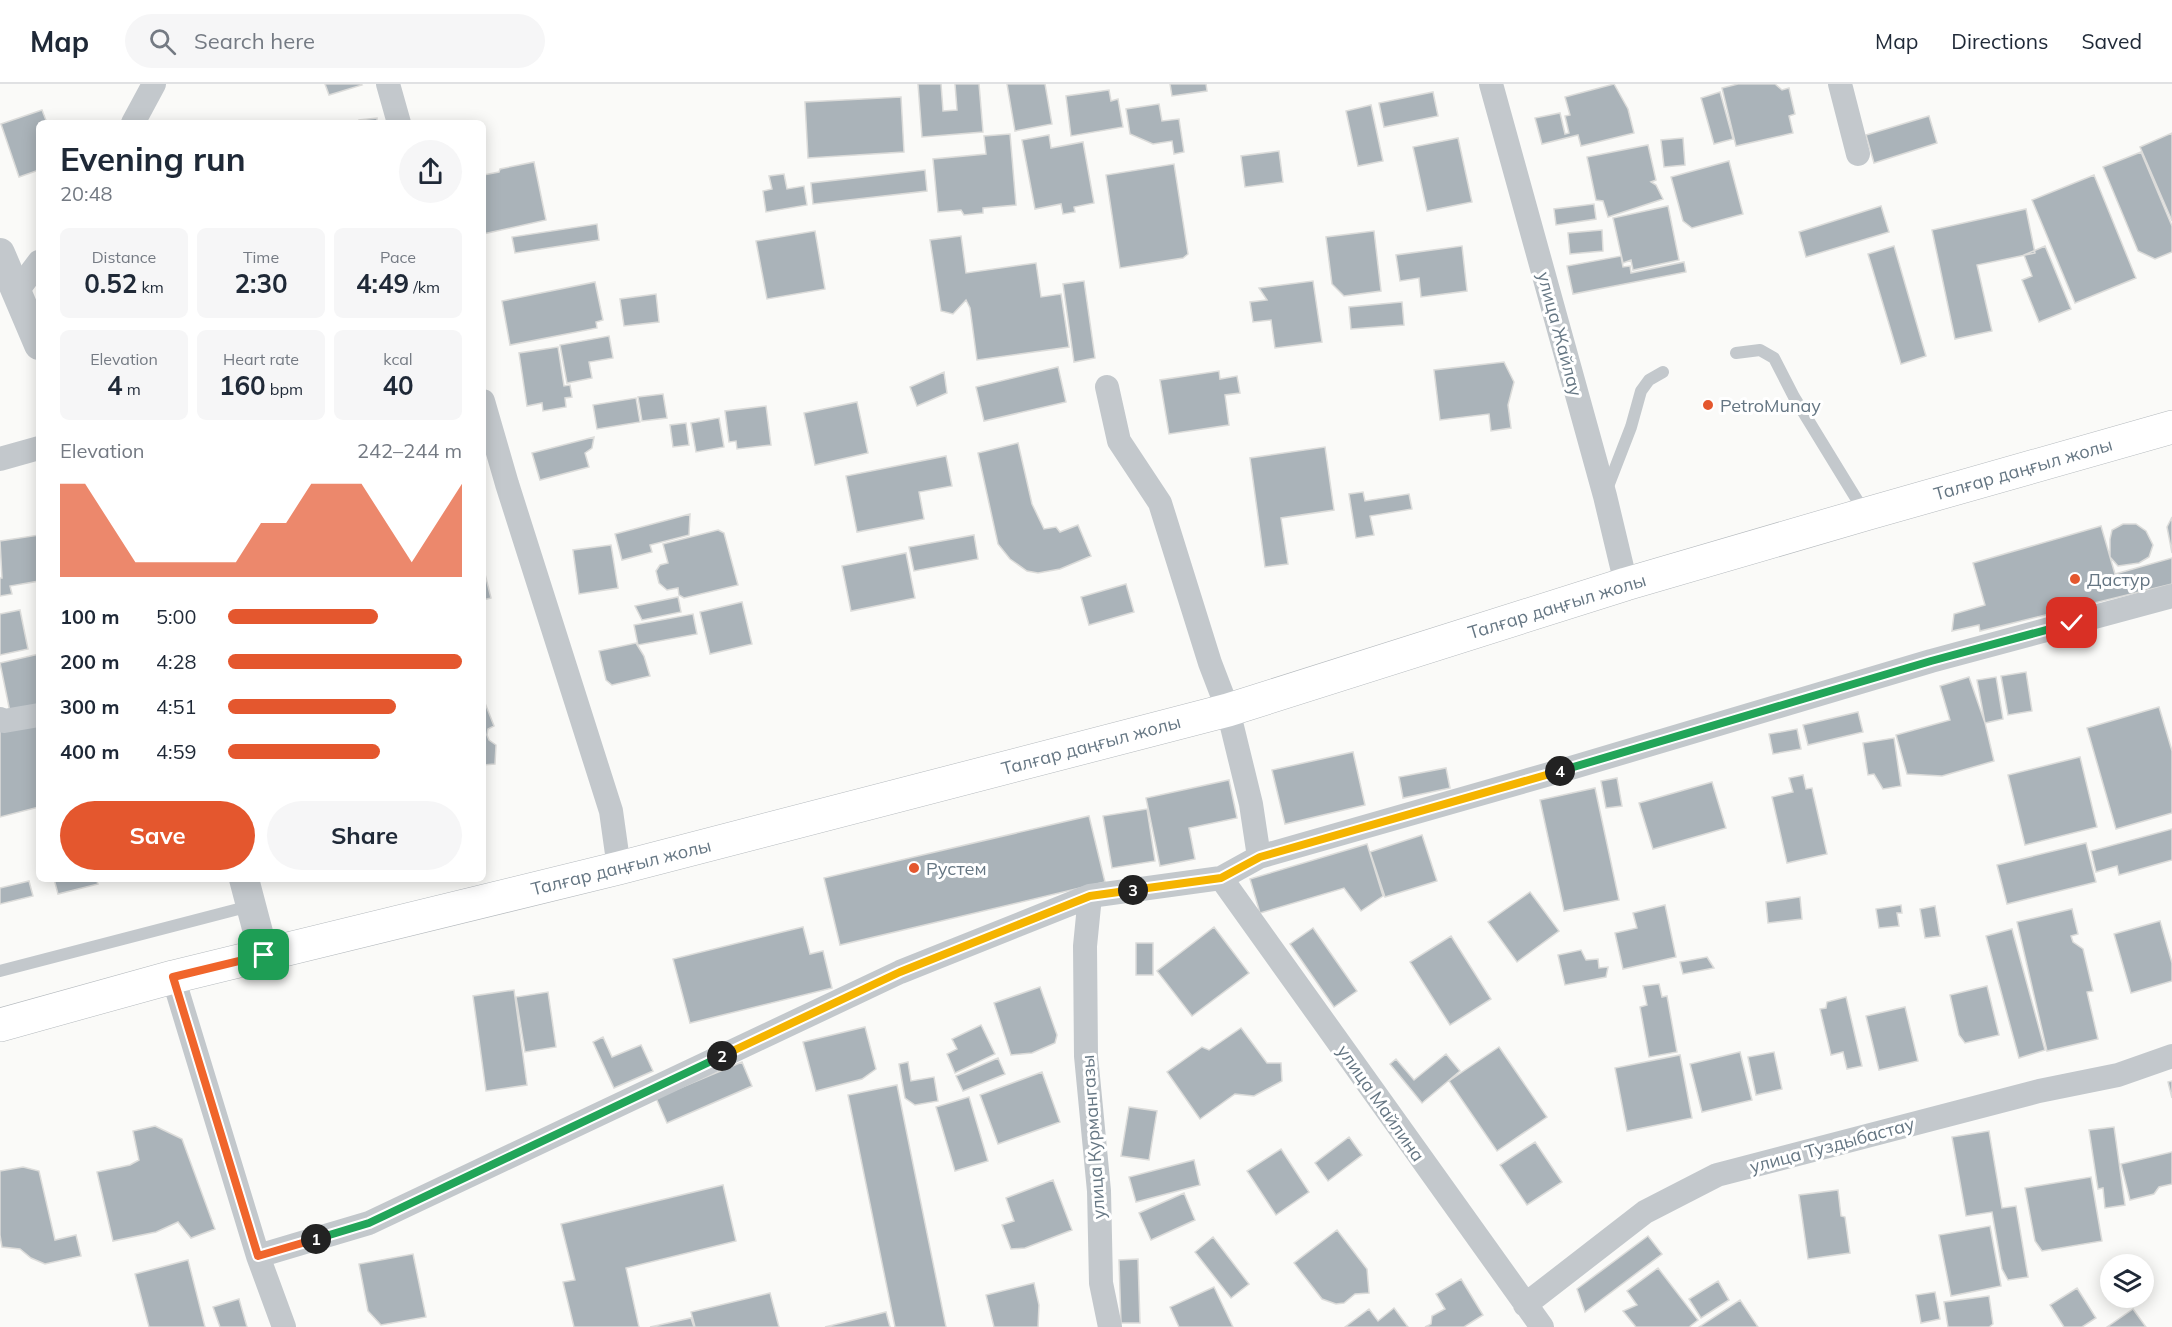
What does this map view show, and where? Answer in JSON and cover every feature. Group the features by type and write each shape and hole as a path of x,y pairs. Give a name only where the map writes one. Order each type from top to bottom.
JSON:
{"main road":[{"name":"Талғар даңғыл жолы","path":"0,1025 173,977 619,868 1228,710 1626,584 2172,427"}],"street":[{"path":"135,120 154,84"},
{"path":"388,84 398,120"},
{"name":"улица Жайлау","path":"1491,84 1605,496 1626,584"},
{"path":"1840,84 1858,154"},
{"path":"0,253 36,338"},
{"path":"17,291 36,266"},
{"path":"1107,387 1119,441 1160,503 1210,663 1228,710 1251,804 1260,857"},
{"path":"486,411 611,811 619,868"},
{"path":"0,459 36,449"},
{"path":"258,1256 369,1223 900,972 1090,896 1221,878 1260,857 1931,661 2172,596"},
{"path":"0,719 4,721 36,716"},
{"name":"улица Майлина","path":"1221,878 1542,1327"},
{"path":"247,892 264,955"},
{"name":"улица Курмангазы","path":"1090,896 1084,946 1086,1056 1099,1191 1101,1283 1110,1327"},
{"path":"173,977 258,1256 284,1327"},
{"name":"улица Туздыбастау","path":"1525,1305 1645,1212 1717,1175 2039,1091 2118,1075 2172,1056"}],"lane":[{"path":"1736,352 1760,350 1774,358 1794,397 1866,514"},
{"path":"1605,496 1632,427 1641,391 1649,380 1663,372"},
{"path":"0,971 247,892"}],"building":[{"path":"325,84 361,84 362,85 329,95"},
{"path":"918,84 941,84 943,111 957,110 955,84 979,84 983,132 922,137"},
{"path":"1007,84 1045,84 1052,124 1015,131"},
{"path":"1170,84 1206,84 1207,91 1172,96"},
{"path":"1614,84 1628,109 1634,133 1581,146 1578,135 1542,144 1535,118 1560,113 1565,134 1569,133 1565,116 1570,115 1565,97"},
{"path":"1738,84 1775,84 1782,90 1789,88 1795,114 1789,116 1793,133 1736,146 1722,88"},
{"path":"1109,90 1111,101 1118,99 1123,127 1071,136 1066,96"},
{"path":"1433,92 1438,116 1384,127 1379,103"},
{"path":"1720,92 1733,139 1714,144 1701,98"},
{"path":"901,97 904,152 808,158 805,102"},
{"path":"1159,104 1162,121 1179,119 1184,152 1174,154 1172,141 1153,144 1130,134 1126,109"},
{"path":"1371,105 1383,161 1358,166 1346,111"},
{"path":"42,110 46,120 36,120 36,171 19,177 1,124"},
{"path":"1929,116 1937,143 1874,163 1866,135"},
{"path":"2172,133 2172,221 2140,147"},
{"path":"1010,134 1016,205 983,208 983,213 964,215 961,210 938,212 933,159 986,154 984,136"},
{"path":"1049,135 1051,148 1083,142 1094,203 1074,207 1075,212 1063,214 1061,204 1035,209 1022,140"},
{"path":"1458,138 1472,202 1427,211 1413,147"},
{"path":"1683,138 1685,165 1664,167 1661,140"},
{"path":"1648,145 1656,180 1651,182 1656,185 1663,199 1608,217 1603,201 1596,200 1587,157"},
{"path":"1279,151 1283,182 1245,187 1241,156"},
{"path":"2141,152 2172,226 2172,252 2155,259 2138,251 2103,167"},
{"path":"1729,161 1743,214 1692,228 1683,221 1671,177"},
{"path":"534,162 546,220 486,233 486,174 499,172 500,169"},
{"path":"1174,164 1188,254 1183,258 1120,268 1106,175"},
{"path":"925,170 927,191 813,204 811,183"},
{"path":"784,174 787,189 804,186 807,205 766,212 763,191 772,189 769,176"},
{"path":"2094,175 2136,278 2075,303 2032,200"},
{"path":"1594,204 1596,219 1556,225 1554,209"},
{"path":"1668,206 1679,260 1633,270 1631,260 1623,263 1613,218"},
{"path":"1881,206 1889,232 1806,257 1799,232"},
{"path":"2026,209 2035,253 1977,265 1992,331 1955,339 1932,230"},
{"path":"597,224 599,240 515,253 512,237"},
{"path":"1602,230 1603,251 1570,254 1568,233"},
{"path":"815,231 825,289 767,299 756,241"},
{"path":"1374,231 1381,291 1344,296 1332,284 1326,237"},
{"path":"961,236 966,273 1036,263 1041,297 1061,294 1069,347 977,360 970,308 966,300 953,314 941,311 930,240"},
{"path":"1462,246 1467,291 1421,297 1419,278 1400,281 1396,255"},
{"path":"1894,246 1926,356 1901,364 1868,254"},
{"path":"2045,246 2071,309 2039,322 2022,280 2032,276 2024,255"},
{"path":"1621,256 1623,267 1630,266 1631,273 1684,262 1686,272 1573,294 1567,266"},
{"path":"1084,281 1095,358 1074,362 1063,284"},
{"path":"1313,281 1322,342 1275,348 1271,320 1253,322 1250,302 1267,300 1259,288"},
{"path":"595,282 603,320 596,322 597,328 510,345 502,301"},
{"path":"656,294 659,322 624,326 620,299"},
{"path":"1402,302 1404,325 1351,329 1349,307"},
{"path":"609,336 613,358 589,362 592,378 567,383 560,345"},
{"path":"558,347 564,386 570,385 572,397 565,398 566,407 543,411 542,403 527,406 519,353"},
{"path":"1504,362 1514,382 1508,405 1511,428 1491,431 1489,414 1440,420 1434,370"},
{"path":"1058,367 1066,402 984,421 976,387"},
{"path":"1219,371 1220,379 1237,376 1240,393 1225,395 1229,425 1169,434 1160,380"},
{"path":"944,372 947,393 917,406 910,387"},
{"path":"663,394 667,418 642,421 638,397"},
{"path":"636,398 640,422 597,429 593,405"},
{"path":"857,402 868,453 815,465 804,413"},
{"path":"766,406 771,445 737,449 736,441 729,442 725,411"},
{"path":"719,418 724,447 696,452 691,423"},
{"path":"686,423 689,445 673,447 670,425"},
{"path":"594,437 592,448 585,453 589,467 540,480 532,453"},
{"path":"1018,443 1032,504 1044,529 1056,527 1060,532 1078,525 1091,556 1060,569 1038,573 1027,571 1010,559 998,544 978,453"},
{"path":"1325,447 1334,510 1281,518 1288,564 1265,567 1250,458"},
{"path":"946,456 952,486 919,492 924,519 857,532 846,476"},
{"path":"1363,492 1365,501 1409,494 1412,509 1370,516 1374,535 1356,538 1349,494"},
{"path":"690,514 689,535 650,545 652,552 622,560 615,534"},
{"path":"2172,517 2172,553 2167,527"},
{"path":"2123,524 2136,524 2146,531 2153,545 2149,557 2139,563 2118,566 2110,557 2110,539 2112,530"},
{"name":"Дастур","path":"2101,526 2115,574 2172,558 2172,584 1980,631 1979,625 1952,631 1954,614 1985,605 1973,563"},
{"path":"718,530 724,533 738,585 684,598 679,595 678,588 667,590 659,583 656,571 660,565 668,563 663,544"},
{"path":"36,535 36,582 10,586 12,594 0,596 0,578 2,578 0,541"},
{"path":"974,535 978,559 914,571 909,547"},
{"path":"611,545 618,588 579,594 573,550"},
{"path":"906,553 915,598 851,611 842,566"},
{"path":"486,578 491,598 486,599"},
{"path":"1126,584 1134,612 1089,625 1081,597"},
{"path":"678,597 681,612 642,620 635,606"},
{"path":"742,602 752,644 710,654 700,612"},
{"path":"20,610 28,649 0,655 0,614"},
{"path":"693,614 697,634 638,645 634,625"},
{"path":"636,643 644,656 650,676 612,685 606,680 599,651"},
{"path":"36,655 36,706 10,712 0,663"},
{"path":"2026,672 2032,711 2008,715 2001,676"},
{"path":"1969,677 1985,723 1994,761 1942,776 1907,774 1896,735 1950,720 1940,686"},
{"path":"1996,677 2003,719 1985,723 1977,680"},
{"path":"486,706 494,726 488,729 487,735 489,740 496,745 495,764 486,765"},
{"path":"2159,707 2172,751 2172,813 2116,829 2087,728"},
{"path":"1858,712 1863,732 1808,745 1803,725"},
{"path":"36,721 36,808 0,817 0,730"},
{"path":"1797,729 1801,749 1773,754 1769,734"},
{"path":"1894,738 1901,786 1883,789 1874,774 1868,775 1863,743"},
{"path":"1353,752 1365,805 1285,824 1272,770"},
{"path":"2080,757 2097,827 2025,845 2008,775"},
{"path":"1446,768 1450,788 1403,798 1399,777"},
{"path":"1803,775 1806,789 1812,788 1827,854 1787,863 1772,797 1793,792 1789,778"},
{"path":"1617,778 1622,806 1606,808 1601,781"},
{"path":"1229,780 1237,818 1189,828 1195,859 1160,866 1146,798"},
{"path":"1712,782 1726,828 1653,849 1639,803"},
{"path":"1595,788 1619,900 1564,911 1540,800"},
{"path":"1147,809 1155,861 1112,868 1103,816"},
{"path":"1089,816 1105,882 840,945 824,878"},
{"path":"2172,829 2172,860 2119,875 2117,866 2096,872 2091,851"},
{"path":"1422,835 1437,881 1385,897 1370,852"},
{"path":"2086,843 2096,882 2007,904 1997,865"},
{"path":"1367,844 1383,896 1361,911 1344,888 1260,913 1250,879"},
{"path":"29,881 33,896 0,904 0,888"},
{"path":"55,882 97,882 98,884 58,894"},
{"path":"1530,892 1559,931 1517,962 1488,922"},
{"path":"1800,897 1802,919 1768,923 1766,902"},
{"path":"1665,905 1676,957 1623,969 1615,933 1637,928 1633,913"},
{"path":"1901,905 1902,913 1897,913 1899,926 1879,928 1876,909"},
{"path":"1935,906 1940,936 1925,938 1920,909"},
{"path":"2072,909 2078,934 2071,936 2073,942 2083,949 2093,991 2087,992 2098,1039 2047,1051 2017,922"},
{"path":"2160,921 2172,963 2172,981 2131,993 2114,934"},
{"path":"803,927 810,954 823,951 832,988 690,1023 673,959"},
{"path":"1214,927 1249,973 1192,1016 1157,971"},
{"path":"1313,928 1357,991 1334,1007 1290,944"},
{"path":"2012,929 2045,1050 2019,1058 1986,936"},
{"path":"1451,936 1491,999 1450,1025 1410,962"},
{"path":"1136,943 1153,943 1153,975 1136,975"},
{"path":"1581,950 1586,960 1598,959 1599,968 1608,967 1606,977 1565,985 1558,955"},
{"path":"1707,957 1714,968 1683,974 1680,962"},
{"path":"1659,984 1662,997 1667,996 1677,1052 1649,1057 1640,1007 1647,1005 1643,986"},
{"path":"1987,986 1999,1035 1965,1043 1959,1035 1950,995"},
{"path":"1040,987 1057,1035 1055,1043 1032,1053 1011,1055 994,1003"},
{"path":"514,990 527,1085 486,1091 473,996"},
{"path":"548,992 556,1047 525,1052 516,997"},
{"path":"1846,997 1862,1066 1847,1069 1843,1052 1831,1055 1820,1009 1826,1008 1827,1002"},
{"path":"1905,1007 1918,1061 1879,1070 1866,1016"},
{"path":"981,1025 995,1054 955,1073 947,1054 957,1049 952,1039"},
{"path":"865,1027 876,1069 862,1079 816,1091 803,1042"},
{"path":"1241,1028 1267,1063 1281,1063 1282,1081 1254,1096 1235,1094 1200,1119 1167,1072 1202,1047 1209,1050"},
{"path":"603,1037 612,1057 641,1045 653,1071 614,1088 593,1042"},
{"path":"1499,1047 1547,1117 1497,1151 1449,1081"},
{"path":"1740,1052 1752,1100 1702,1112 1690,1064"},
{"path":"1774,1052 1782,1089 1756,1095 1748,1057"},
{"path":"1446,1054 1460,1071 1422,1103 1390,1064 1396,1059 1414,1080"},
{"path":"1680,1055 1692,1118 1627,1131 1615,1068"},
{"path":"998,1058 1005,1074 963,1091 956,1076"},
{"path":"742,1062 752,1086 667,1123 656,1098"},
{"path":"908,1062 911,1081 934,1077 938,1101 915,1105 905,1098 899,1064"},
{"path":"1042,1072 1060,1122 998,1144 980,1095"},
{"path":"2172,1081 2172,1098 2168,1082"},
{"path":"897,1085 946,1327 895,1327 848,1095"},
{"path":"969,1097 988,1161 955,1171 936,1107"},
{"path":"1129,1107 1157,1111 1149,1160 1121,1156"},
{"path":"155,1126 182,1139 215,1229 191,1238 178,1222 156,1232 113,1241 97,1172 130,1165 139,1160 133,1131"},
{"path":"2114,1127 2125,1205 2105,1208 2103,1188 2098,1189 2089,1130"},
{"path":"1989,1131 2002,1208 2016,1206 2028,1277 2008,1280 2002,1269 1992,1212 1966,1216 1952,1137"},
{"path":"1349,1137 1362,1155 1328,1181 1315,1163"},
{"path":"1535,1142 1562,1182 1527,1205 1500,1165"},
{"path":"1281,1149 1309,1192 1276,1215 1247,1171"},
{"path":"2172,1152 2172,1184 2159,1187 2154,1194 2130,1200 2121,1164"},
{"path":"1194,1160 1200,1185 1136,1202 1129,1177"},
{"path":"23,1167 39,1171 55,1240 76,1235 81,1256 45,1264 31,1258 20,1249 2,1247 0,1171"},
{"path":"2091,1177 2102,1241 2042,1251 2035,1241 2025,1188"},
{"path":"1053,1180 1072,1230 1025,1248 1011,1249 1002,1225 1014,1221 1006,1198"},
{"path":"723,1185 736,1241 626,1268 639,1327 574,1327 563,1282 575,1280 561,1224"},
{"path":"1838,1190 1841,1216 1845,1217 1850,1253 1808,1259 1799,1195"},
{"path":"1184,1193 1195,1220 1151,1240 1139,1213"},
{"path":"1990,1226 2001,1286 1951,1296 1939,1235"},
{"path":"1337,1230 1367,1269 1369,1293 1355,1294 1344,1303 1336,1304 1322,1299 1294,1263"},
{"path":"1648,1236 1662,1254 1585,1312 1577,1289"},
{"path":"1213,1237 1249,1284 1231,1298 1195,1252"},
{"path":"413,1254 426,1317 381,1325 368,1311 359,1264"},
{"path":"1138,1259 1140,1323 1121,1323 1119,1260"},
{"path":"188,1260 205,1327 149,1327 135,1274"},
{"path":"1658,1268 1698,1320 1689,1327 1636,1327 1623,1311 1637,1305 1627,1291"},
{"path":"1461,1279 1483,1315 1464,1327 1425,1327 1431,1324 1432,1316 1445,1309 1436,1294"},
{"path":"1718,1281 1729,1300 1701,1318 1689,1299"},
{"path":"1034,1283 1039,1305 1038,1327 994,1327 986,1295"},
{"path":"1214,1287 1233,1327 1179,1327 1170,1307"},
{"path":"2077,1288 2096,1318 2082,1327 2064,1327 2050,1305"},
{"path":"1935,1292 1940,1319 1921,1323 1916,1295"},
{"path":"770,1293 779,1327 695,1327 691,1312"},
{"path":"1989,1296 1993,1324 1989,1327 1948,1327 1944,1302"},
{"path":"239,1299 247,1327 220,1327 213,1307"},
{"path":"1740,1300 1758,1327 1699,1327"},
{"path":"1394,1308 1408,1327 1345,1327 1369,1309 1378,1321"},
{"path":"2133,1309 2146,1327 2107,1327"},
{"path":"886,1312 890,1327 825,1327"},
{"path":"691,1318 694,1327 650,1327"}],"place":[{"name":"PetroMunay","path":"1708,405"},
{"name":"Дастур","path":"2075,579"},
{"name":"Рустем","path":"914,868"}],"route":[{"path":"264,955 173,977 258,1256 369,1223 900,972 1090,896 1221,878 1260,857 1931,661 2072,623"}]}
